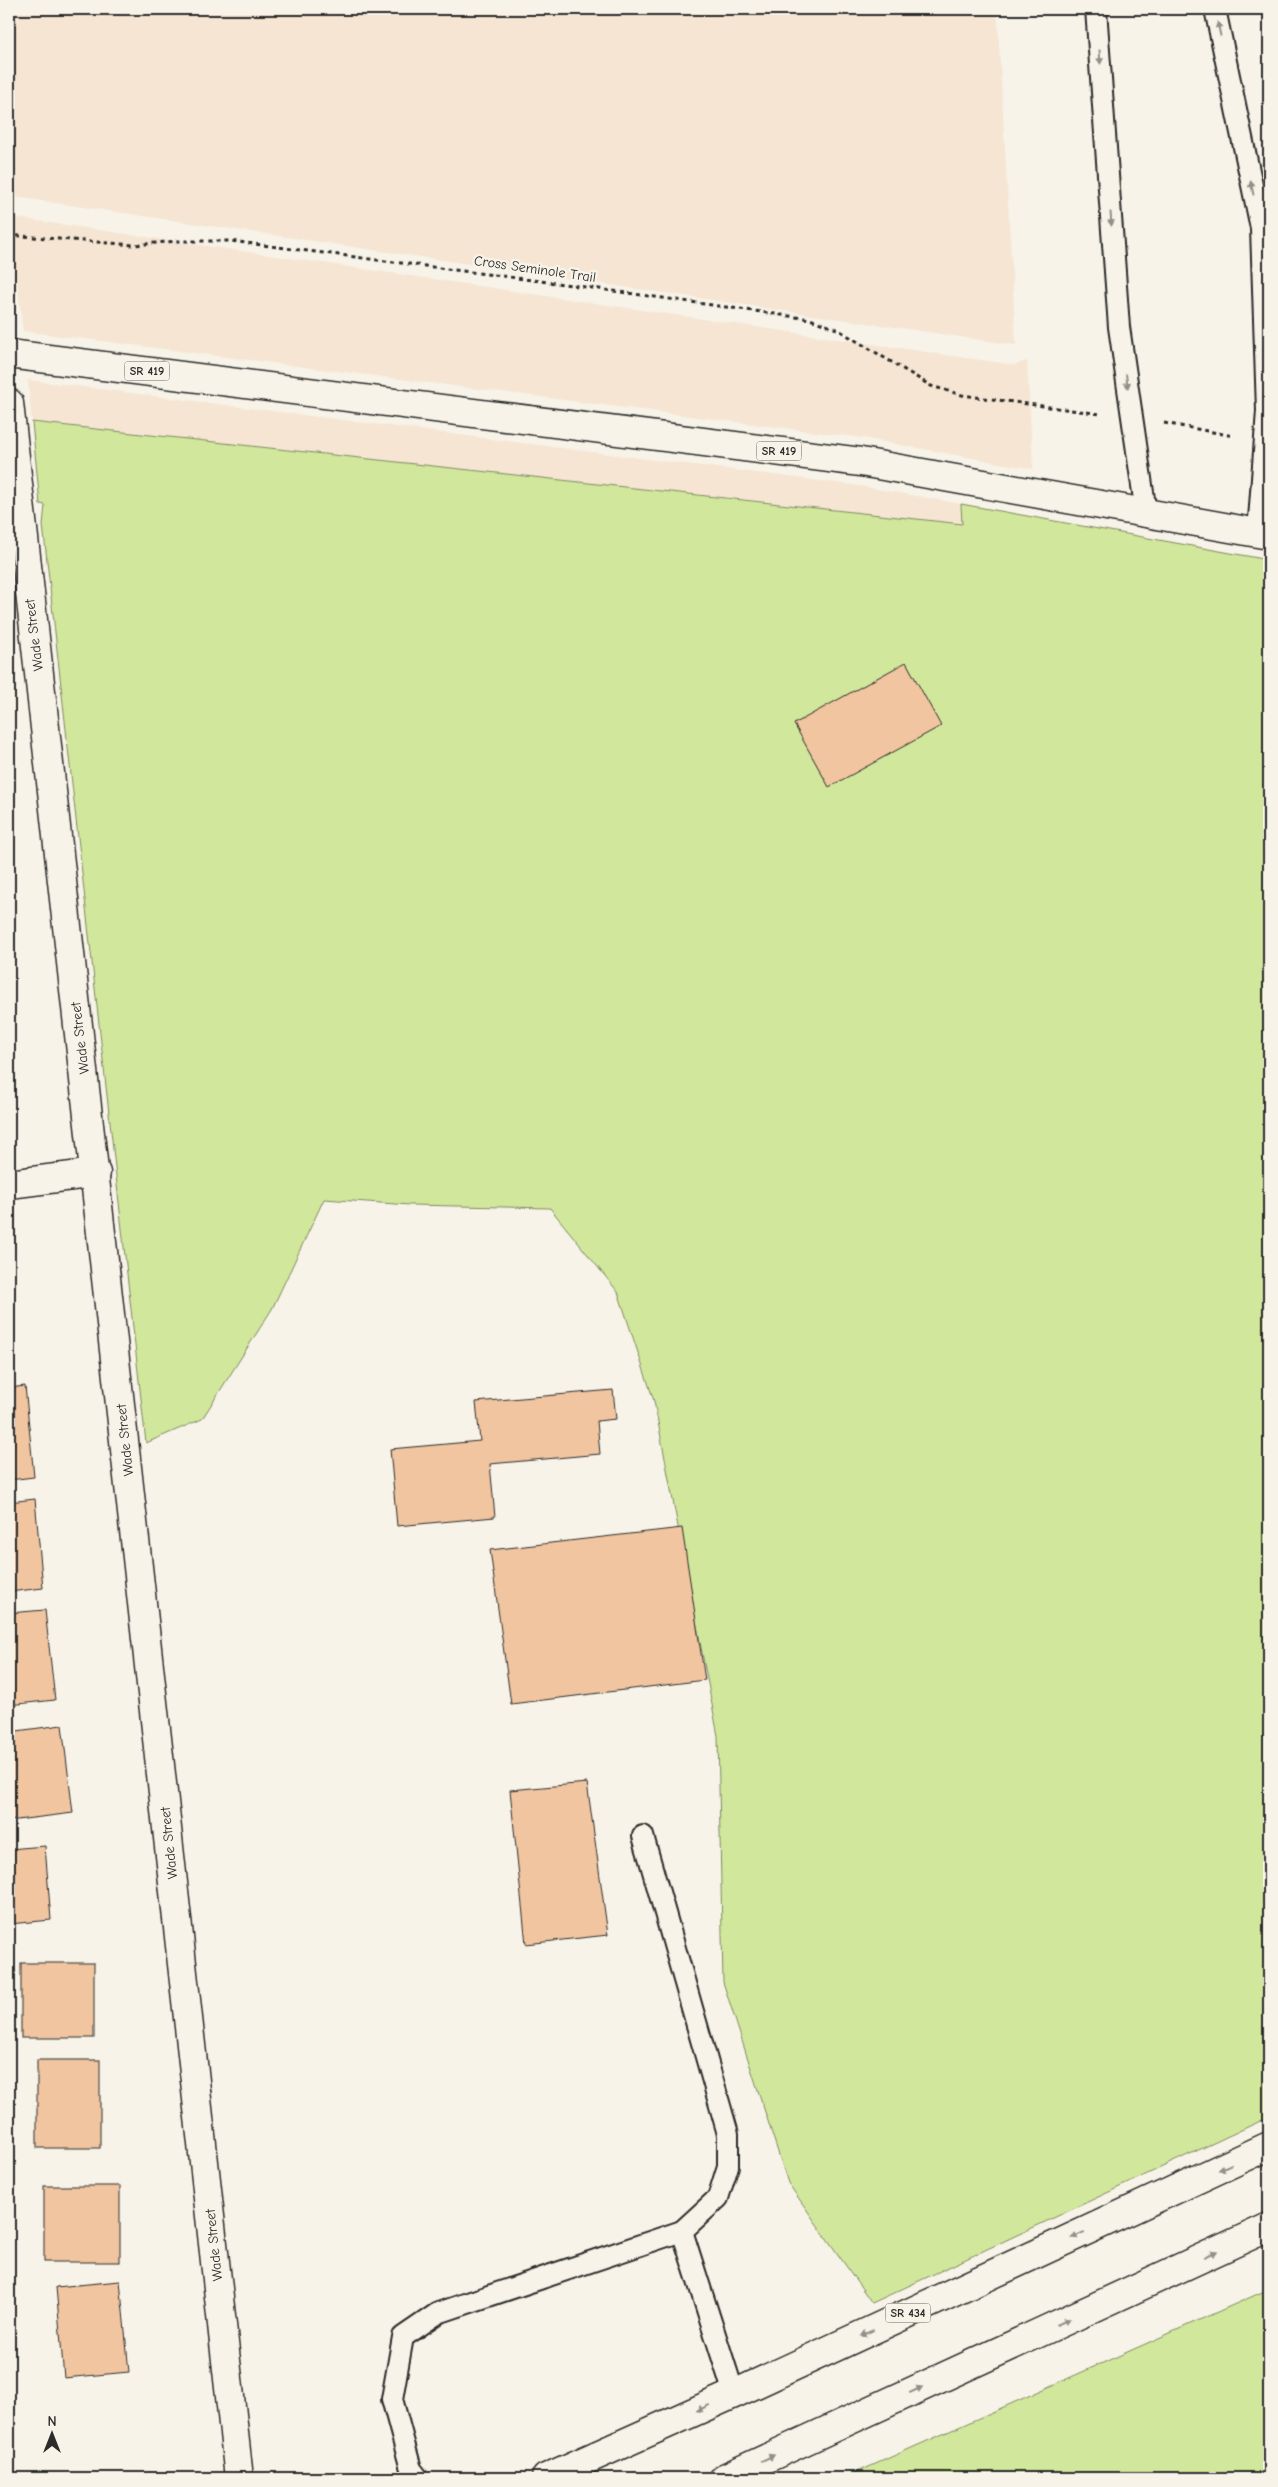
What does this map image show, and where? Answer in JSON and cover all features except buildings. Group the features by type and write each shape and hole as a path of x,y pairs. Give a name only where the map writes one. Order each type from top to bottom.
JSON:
{"main road":[{"name":"SR 419","path":"9,354 861,462 1263,534"},
{"name":"Wade Street","path":"9,403 15,524 96,1174 239,2478"},
{"path":"9,1184 96,1174"},
{"name":"SR 434","path":"546,2478 734,2394 1269,2146"},
{"path":"724,2478 1269,2227"}],"lane":[{"path":"1096,9 1119,327 1146,513"},
{"path":"1215,9 1260,228 1267,411 1263,534"},
{"path":"418,2478 411,2469 392,2399 402,2337 438,2313 682,2231 718,2198 728,2166 728,2134 643,1836"},
{"path":"682,2231 734,2394"}],"path":[{"path":"1267,9 1269,30"},
{"name":"Cross Seminole Trail","path":"9,234 134,245 178,241 231,241 810,319 837,329 931,386 962,395 1039,406"}],"shaded area":[{"path":"9,9 997,9 1016,345 9,196"},
{"path":"10,217 1014,365 1027,361 1033,469 863,438 23,331"},
{"path":"28,380 859,486 961,504 963,524 32,422"}],"green space":[{"path":"32,422 962,524 961,504 1269,560 1269,2117 872,2303 788,2183 723,1982 718,1736 654,1401 618,1292 550,1208 410,1205 324,1199 272,1309 202,1419 146,1443 43,525 45,505 40,504"},
{"path":"1269,2289 1269,2478 844,2478"}]}
